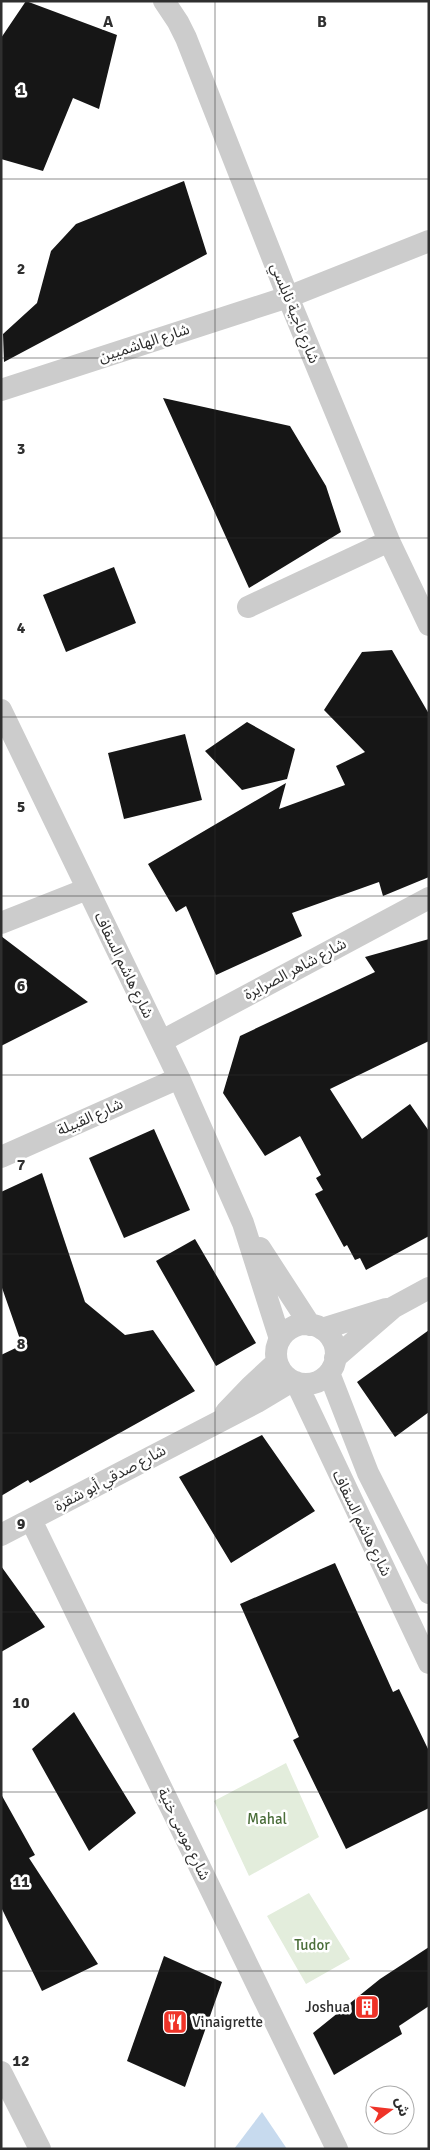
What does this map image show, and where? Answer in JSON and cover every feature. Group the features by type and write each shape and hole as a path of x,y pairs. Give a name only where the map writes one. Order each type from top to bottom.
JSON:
{"street":[{"name":"شارع ناجية نابلسي","path":"164,1 186,38 288,297 389,541 421,588 429,625"},
{"name":"شارع الهاشميين","path":"1,390 288,297 429,241"},
{"path":"248,607 389,541"},
{"name":"شارع هاشم السقاف","path":"1,710 86,889 162,1040 243,1222 280,1339"},
{"path":"1,923 86,889"},
{"name":"شارع شاهر الصرايرة","path":"162,1040 429,898"},
{"name":"شارع القبيلة","path":"1,1157 179,1078"},
{"name":"شارع هاشم السقاف","path":"243,1222 316,1327"},
{"path":"394,1307 313,1383 294,1382 282,1373 277,1362 276,1350 280,1339 288,1330 299,1325 316,1327 394,1307 429,1288"},
{"path":"316,1327 330,1337 335,1347 332,1366"},
{"name":"شارع صدقي أبو شقرة","path":"218,1421 250,1386 277,1362"},
{"name":"شارع هاشم السقاف","path":"332,1366 368,1473 427,1588"},
{"name":"شارع هاشم السقاف","path":"294,1382 429,1663"},
{"name":"شارع صدقي أبو شقرة","path":"1,1535 294,1382"},
{"name":"شارع موسى خنية","path":"31,1520 337,2149"},
{"path":"1,2072 40,2149"}],"green space":[{"name":"Mahal","path":"286,1763 319,1837 249,1876 214,1801"},
{"name":"Tudor","path":"309,1893 350,1959 306,1984 267,1916"}],"water":[{"path":"262,2112 287,2149 234,2149"}],"building":[{"path":"26,1 117,35 99,109 73,98 43,171 1,159 1,38"},
{"path":"184,181 207,254 4,362 3,334 37,303 51,251 76,224"},
{"path":"163,398 290,426 326,486 341,532 249,588"},
{"path":"114,567 136,623 66,652 43,595"},
{"path":"392,650 429,714 429,877 383,896 379,882 292,913 302,936 216,975 186,906 176,912 148,864 286,783 279,809 345,785 336,766 365,752 324,710 362,652"},
{"path":"247,722 295,749 287,779 242,790 205,751"},
{"path":"185,734 202,800 124,819 108,753"},
{"path":"1,936 88,1002 1,1046"},
{"path":"429,939 429,1041 330,1089 362,1139 410,1104 429,1131 429,1236 366,1270 360,1258 355,1260 347,1245 344,1247 315,1194 323,1190 316,1178 321,1175 300,1136 265,1156 223,1093 240,1036 375,972 365,957"},
{"path":"154,1129 190,1210 124,1238 89,1158"},
{"path":"42,1173 85,1302 125,1335 153,1330 195,1391 30,1483 28,1480 1,1496 1,1355 22,1345 1,1285 1,1192"},
{"path":"195,1239 256,1343 216,1366 156,1261"},
{"path":"429,1330 429,1412 395,1437 357,1382"},
{"path":"262,1435 315,1511 231,1563 179,1477"},
{"path":"335,1563 393,1692 399,1689 429,1751 429,1808 346,1849 293,1740 299,1737 240,1604"},
{"path":"1,1566 45,1627 1,1652"},
{"path":"74,1712 136,1813 89,1851 32,1749"},
{"path":"1,1794 35,1855 29,1858 98,1964 42,1991 1,1907"},
{"name":"Joshua","path":"429,1947 429,2006 399,2026 402,2034 334,2075 313,2033 380,1979"},
{"name":"Vinaigrette","path":"164,1956 222,1982 185,2087 127,2061"}],"place":[{"name":"Joshua","path":"367,2007"},
{"name":"Vinaigrette","path":"175,2022"}]}
